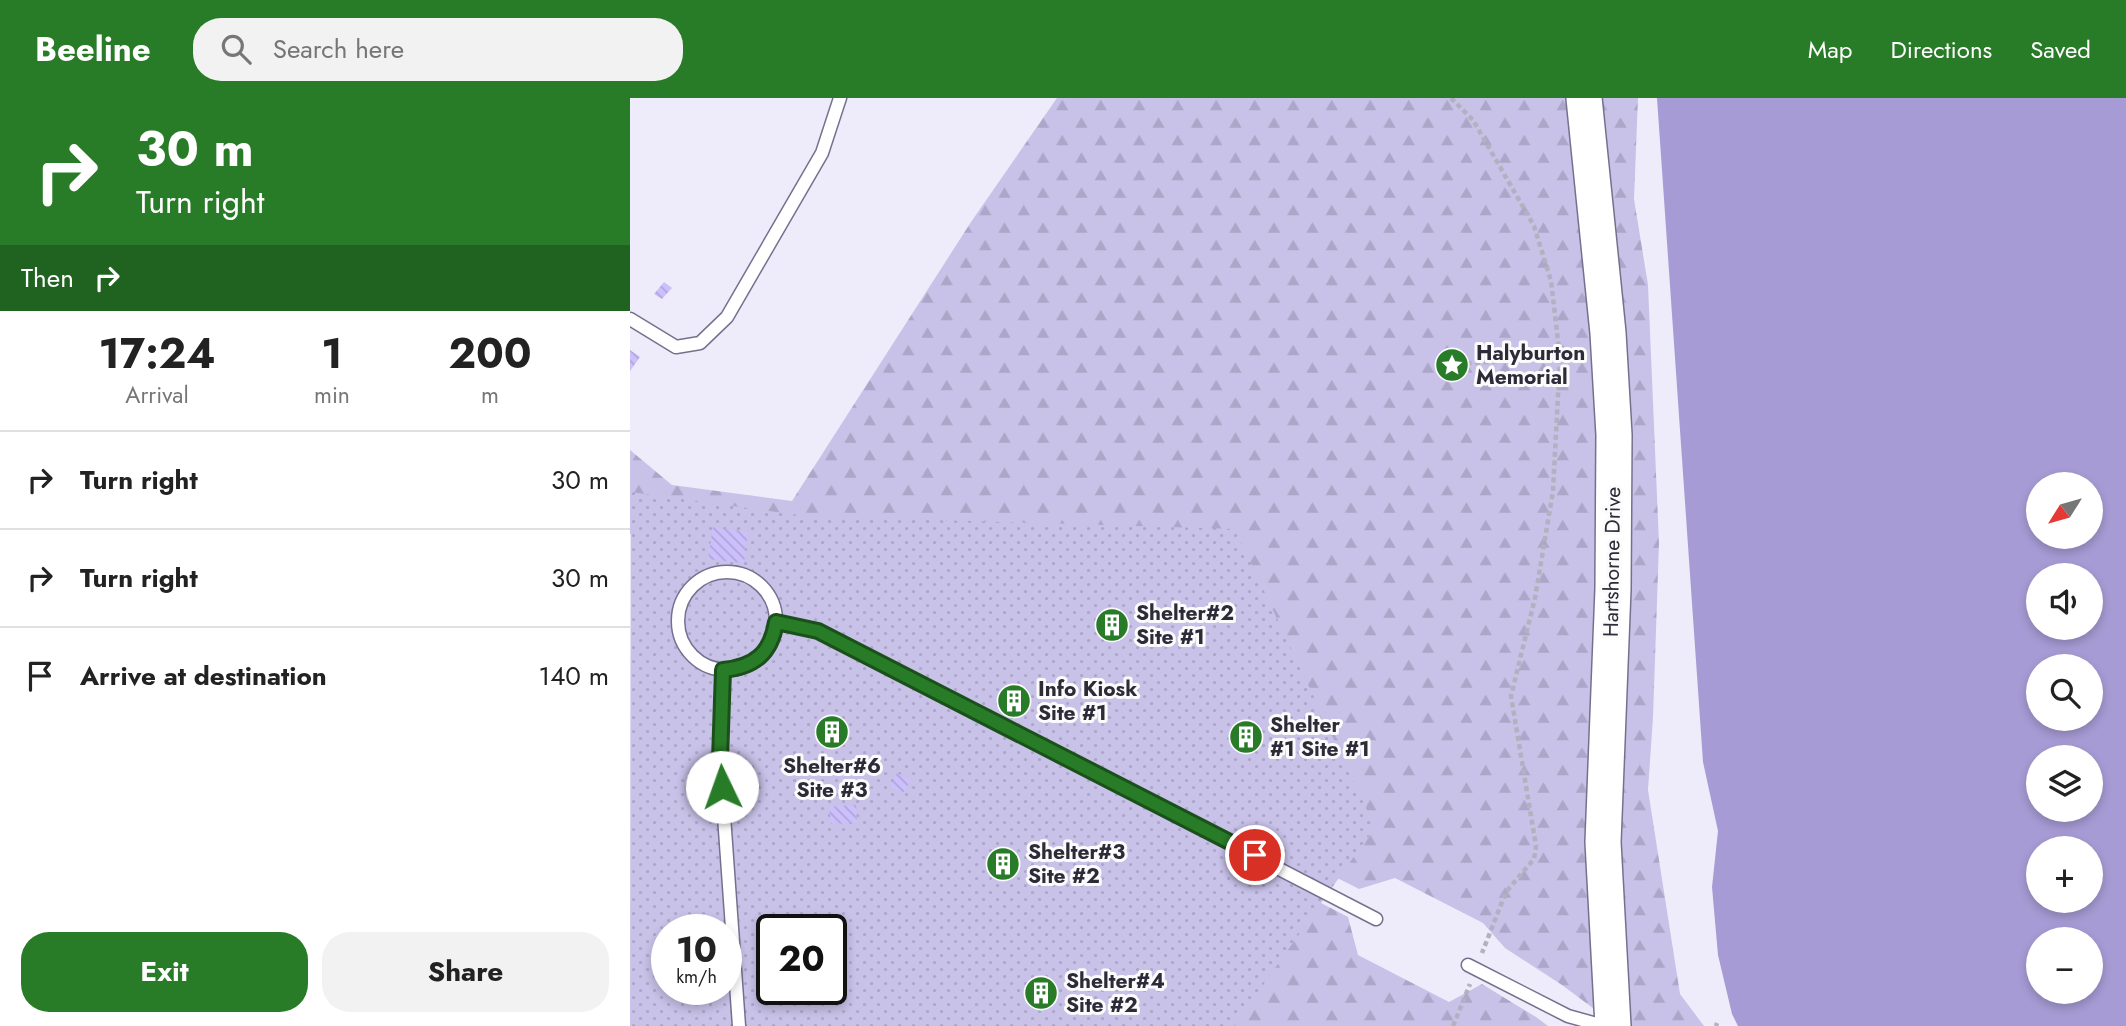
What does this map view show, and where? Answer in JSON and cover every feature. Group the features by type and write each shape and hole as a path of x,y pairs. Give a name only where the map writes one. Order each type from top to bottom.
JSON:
{"main road":[{"name":"Hartshorne Drive","path":"1584,98 1608,333 1614,435 1613,589 1603,842 1613,1026"}],"lane":[{"path":"630,319 676,347 700,343 727,317 822,153 839,98"},
{"path":"730,571 747,576 759,584 772,601 776,622 774,636 768,648 753,663 723,670 698,660 681,639 678,611 682,599 692,586 707,576 730,571"},
{"path":"776,622 818,631 1376,919"},
{"path":"723,670 720,760 739,1026"},
{"path":"1472,967 1568,1016 1604,1026"}],"path":[{"path":"1451,98 1474,120 1534,226 1551,281 1560,357 1553,491 1535,597 1511,696 1536,846 1534,859 1506,892 1472,967 1453,1026"},
{"path":"1458,364 1560,357"}],"green space":[{"path":"1057,98 1638,98 1634,199 1648,285 1659,543 1648,790 1680,994 1704,1026 1617,1026 1562,985 1505,948 1483,923 1395,878 1359,889 1247,832 630,534 630,450 672,485 792,501 971,222"},
{"path":"631,492 806,516 1235,529 1375,827 1234,1026 630,1026"},
{"path":"1082,779 1348,917 1358,955 1449,1002 1482,984 1548,1026 784,1026 809,1005 847,1005 847,974"}],"shaded area":[{"path":"1657,98 2126,98 2126,1026 1738,1026 1732,1014 1718,955 1712,887 1718,831 1703,762"}],"building":[{"path":"664,282 672,288 662,299 654,294"},
{"path":"630,350 640,357 630,371"},
{"path":"713,527 748,532 744,563 708,559"},
{"name":"Shelter#2 Site #1","path":"1116,615 1123,628 1108,634 1102,622"},
{"name":"Info Kiosk Site #1","path":"1010,693 1023,700 1019,709 1005,702"},
{"name":"Shelter#6 Site #3","path":"827,721 842,728 837,742 821,735"},
{"name":"Shelter #1 Site #1","path":"1241,721 1257,725 1250,753 1234,749"},
{"path":"897,773 911,780 903,793 890,786"},
{"path":"856,805 857,823 831,824 829,807"},
{"name":"Shelter#3 Site #2","path":"1007,855 1013,867 999,874 993,862"},
{"name":"Shelter#4 Site #2","path":"1045,983 1051,995 1036,1002 1030,990"}],"place":[{"name":"Halyburton Memorial","path":"1452,365"},
{"name":"Shelter#2 Site #1","path":"1112,625"},
{"name":"Info Kiosk Site #1","path":"1014,701"},
{"name":"Shelter#6 Site #3","path":"832,732"},
{"name":"Shelter #1 Site #1","path":"1246,737"},
{"name":"Shelter#3 Site #2","path":"1003,864"},
{"name":"Shelter#4 Site #2","path":"1041,993"}],"route":[{"path":"722,787 720,760 723,670 753,663 768,648 774,636 776,622 818,631 1255,855"}]}
